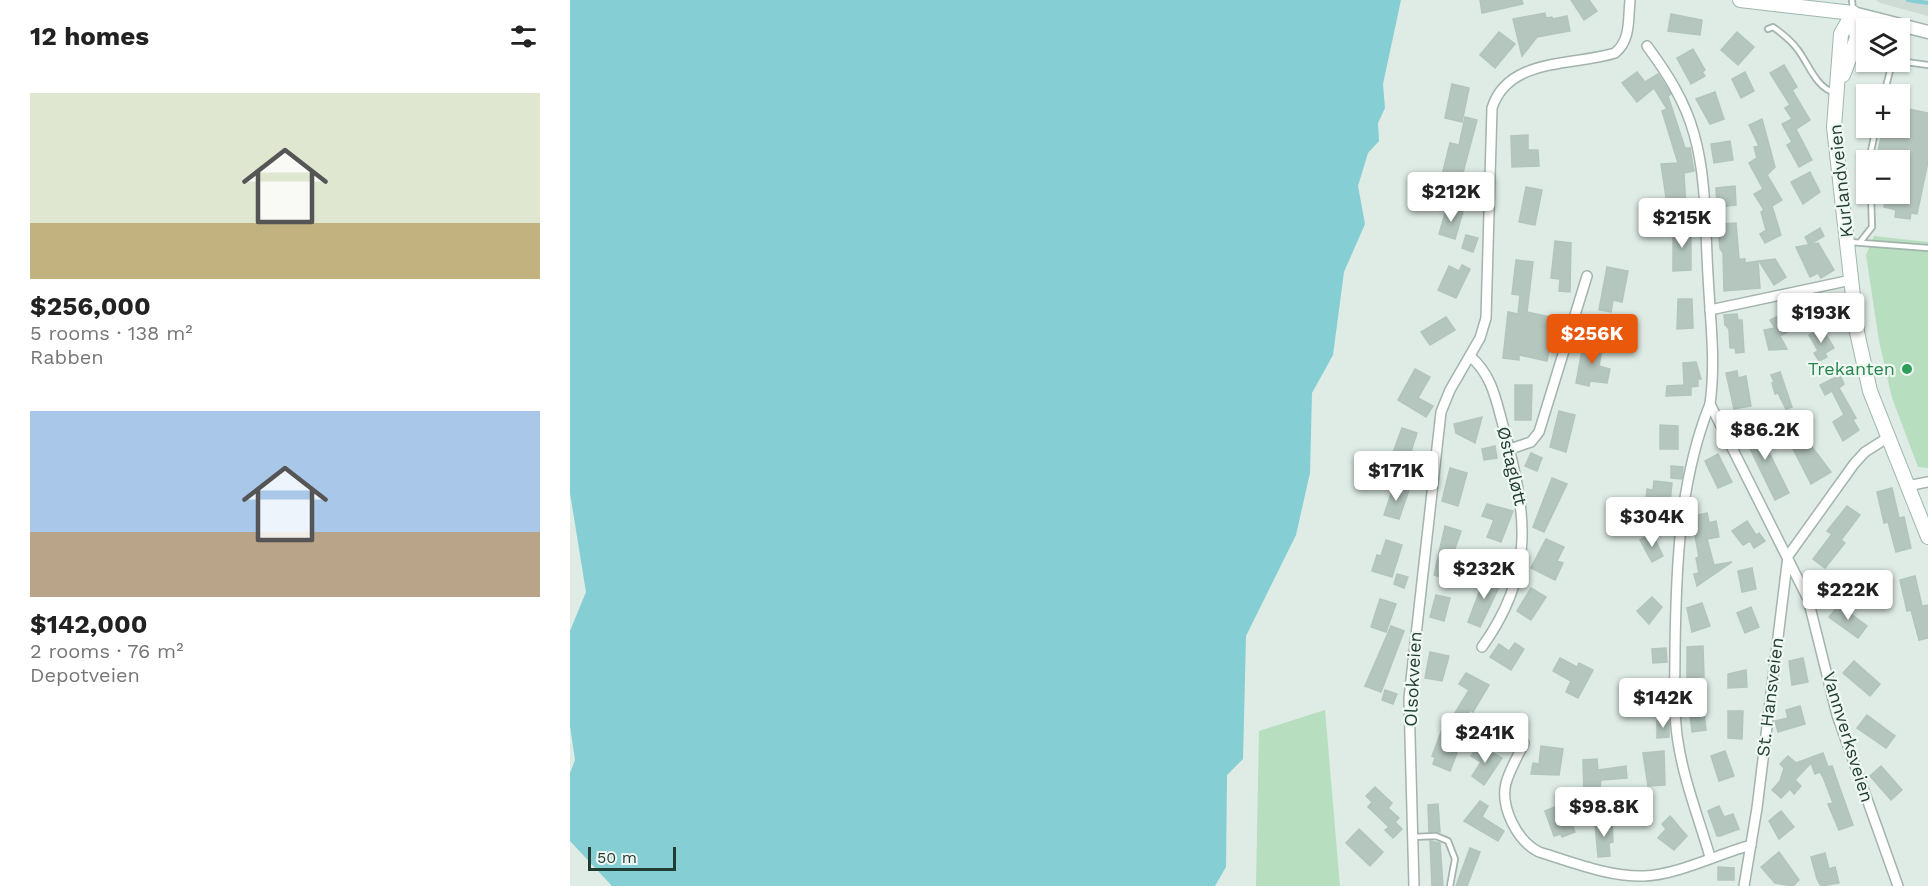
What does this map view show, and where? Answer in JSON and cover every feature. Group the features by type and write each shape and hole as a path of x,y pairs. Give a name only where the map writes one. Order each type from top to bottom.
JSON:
{"main road":[{"path":"1740,0 1852,7"},
{"name":"Kurlandveien","path":"1852,7 1857,38 1838,88 1834,141 1864,371 1887,438 1928,537"}],"street":[{"name":"Olsokveien","path":"1414,886 1409,698 1436,438 1445,400 1480,338 1488,304 1490,125 1495,100 1503,87 1525,72 1615,52 1627,37 1630,0"},
{"path":"1852,7 1928,32"},
{"name":"Vannverksveien","path":"1647,46 1680,98 1695,137 1701,173 1710,310 1712,387 1710,404 1747,481 1788,556 1814,614 1837,715 1898,886"},
{"path":"1510,449 1531,442 1539,432 1587,276"},
{"path":"1710,310 1851,279"},
{"name":"Østagløtt","path":"1470,356 1490,378 1522,502 1521,555 1514,587 1503,613 1482,647"},
{"path":"1710,404 1694,453 1683,510 1677,580 1675,693 1681,759 1710,857"},
{"name":"St. Hansveien","path":"1744,886 1788,556 1854,464 1865,452 1887,438"},
{"path":"1906,486 1928,483"},
{"path":"1524,743 1508,777 1505,792 1516,831 1531,848 1628,876 1652,875 1751,845"}],"lane":[{"path":"1768,29 1773,27 1789,39 1828,91 1838,88"},
{"path":"1910,63 1928,65"},
{"path":"1861,241 1872,227 1871,204"},
{"path":"1847,242 1861,241 1928,248"},
{"path":"1412,837 1436,836 1448,842 1455,859 1450,886"}],"shaded area":[{"path":"1876,0 1928,0 1928,16 1880,3"}],"green space":[{"name":"Trekanten","path":"1874,236 1928,242 1928,468 1918,467 1892,398 1879,341 1866,255"},
{"path":"1325,710 1340,886 1256,886 1259,731"}],"water":[{"path":"570,0 1401,0 1383,84 1385,108 1378,123 1379,141 1368,153 1358,186 1365,224 1344,272 1333,355 1312,393 1310,473 1296,535 1246,636 1243,759 1227,775 1226,867 1215,886 612,886 570,841 570,773 575,760 570,726 570,631 586,592 570,493"}],"building":[{"path":"1480,0 1522,0 1523,4 1482,13"},
{"path":"1571,0 1589,0 1597,11 1584,20"},
{"path":"1545,13 1546,18 1552,17 1553,19 1567,16 1570,31 1537,37 1522,56 1513,19"},
{"path":"1671,14 1702,20 1700,35 1668,31"},
{"path":"1499,32 1515,44 1495,68 1480,55"},
{"path":"1737,32 1754,47 1738,65 1721,50"},
{"path":"1693,49 1705,70 1702,72 1705,76 1691,84 1677,58"},
{"path":"1784,65 1797,87 1792,90 1810,120 1796,129 1812,160 1799,167 1787,145 1792,142 1782,124 1792,119 1785,108 1790,105 1770,73"},
{"path":"1637,72 1645,82 1658,74 1671,94 1668,96 1685,148 1690,148 1694,171 1684,173 1686,209 1668,211 1661,164 1678,163 1662,111 1667,109 1654,88 1637,102 1622,83"},
{"path":"1745,72 1754,91 1741,98 1732,79"},
{"path":"1452,84 1469,88 1462,122 1445,118"},
{"path":"1715,92 1724,119 1710,124 1696,99"},
{"path":"1910,109 1928,113 1928,162 1917,214 1911,213 1910,219 1895,217 1896,210 1884,207 1885,204 1910,204 1910,150 1878,150 1881,138 1910,138"},
{"path":"1465,117 1477,120 1461,180 1442,175 1450,143 1459,145"},
{"path":"1762,119 1775,167 1767,175 1782,200 1772,206 1781,235 1765,243 1760,234 1766,230 1761,212 1764,210 1754,194 1763,189 1749,163 1757,158 1754,147 1759,146 1749,125"},
{"path":"1528,135 1528,150 1538,150 1539,166 1512,167 1511,136"},
{"path":"1730,141 1733,160 1714,163 1711,144"},
{"path":"1810,172 1820,192 1803,204 1791,182"},
{"path":"1466,176 1478,178 1475,190 1464,187"},
{"path":"1735,186 1736,205 1717,207 1716,188"},
{"path":"1526,187 1542,190 1535,225 1519,222"},
{"path":"1447,207 1463,212 1455,239 1439,234"},
{"path":"1736,223 1739,259 1745,259 1745,263 1758,261 1760,288 1724,291 1723,253 1720,248 1718,230 1720,224"},
{"path":"1691,226 1691,270 1673,271 1673,228"},
{"path":"1820,228 1824,236 1809,245 1805,237"},
{"path":"1466,235 1478,238 1473,252 1462,248"},
{"path":"1555,241 1571,243 1570,292 1559,291 1560,279 1551,278"},
{"path":"1818,243 1834,270 1821,278 1818,273 1810,277 1796,247"},
{"path":"1775,259 1786,277 1774,285 1759,261"},
{"path":"1516,260 1533,262 1527,312 1556,318 1547,361 1519,355 1519,360 1503,358 1508,312 1518,314 1520,295 1512,294"},
{"path":"1462,265 1470,269 1456,298 1438,290 1449,266 1459,271"},
{"path":"1607,267 1628,271 1622,302 1613,300 1611,312 1599,310"},
{"path":"1822,293 1833,314 1818,322 1806,300"},
{"path":"1678,299 1692,299 1693,328 1677,329"},
{"path":"1784,313 1787,318 1793,315 1798,326 1780,336 1787,349 1769,350 1764,330 1775,328 1770,320"},
{"path":"1737,314 1738,320 1742,320 1744,352 1736,353 1735,348 1730,348 1729,329 1725,325 1724,315"},
{"path":"1446,317 1455,330 1430,345 1421,332"},
{"path":"1822,328 1834,348 1825,353 1827,357 1819,361 1814,353 1818,351 1809,335"},
{"path":"1584,340 1603,344 1599,366 1610,369 1607,383 1590,381 1589,386 1576,383"},
{"path":"1696,362 1701,379 1698,379 1698,386 1691,387 1691,395 1666,396 1667,386 1684,385 1683,363"},
{"path":"1415,369 1430,377 1418,398 1433,406 1426,417 1398,400"},
{"path":"1737,371 1738,378 1746,376 1751,406 1734,409 1726,373"},
{"path":"1780,372 1792,407 1786,409 1778,393 1775,394 1772,383 1774,382 1771,375"},
{"path":"1840,375 1844,384 1839,388 1856,418 1853,420 1859,430 1843,441 1833,422 1844,415 1832,391 1825,395 1820,385"},
{"path":"1515,385 1532,385 1531,420 1515,420"},
{"path":"1559,411 1575,415 1566,452 1550,447"},
{"path":"1482,417 1475,443 1456,433 1454,424"},
{"path":"1754,422 1789,493 1775,500 1740,428"},
{"path":"1660,425 1678,426 1678,449 1660,449"},
{"path":"1802,426 1812,441 1809,443 1831,472 1811,484 1786,435"},
{"path":"1402,428 1417,433 1406,466 1390,461"},
{"path":"1495,446 1497,458 1484,460 1482,449"},
{"path":"1531,453 1542,458 1537,471 1525,466"},
{"path":"1718,454 1732,482 1718,488 1705,461"},
{"path":"1412,463 1423,467 1419,477 1409,473"},
{"path":"1671,466 1683,467 1682,479 1671,478"},
{"path":"1450,468 1467,473 1458,506 1442,501"},
{"path":"1552,478 1567,484 1544,532 1533,527"},
{"path":"1654,481 1672,483 1669,513 1654,511 1655,499 1646,498 1647,489 1653,490"},
{"path":"1394,485 1409,490 1399,519 1384,515"},
{"path":"1892,488 1899,518 1904,517 1911,548 1896,552 1888,522 1884,523 1877,492"},
{"path":"1487,504 1513,511 1501,542 1487,537 1494,520 1482,516"},
{"path":"1847,506 1860,515 1841,540 1845,543 1825,568 1813,559 1832,534 1827,531"},
{"path":"1707,513 1709,523 1716,521 1719,537 1707,539 1714,565 1732,562 1697,586 1694,574 1699,573 1696,558 1699,557 1693,526 1696,526 1694,516"},
{"path":"1747,521 1756,535 1759,533 1765,541 1754,548 1750,541 1743,545 1732,531"},
{"path":"1445,526 1461,531 1445,578 1434,575"},
{"path":"1652,533 1663,556 1652,562 1640,540"},
{"path":"1546,539 1564,547 1557,561 1563,563 1555,580 1531,568"},
{"path":"1386,540 1402,545 1392,577 1372,571 1377,555 1381,556"},
{"path":"1752,568 1756,589 1742,592 1738,571"},
{"path":"1397,574 1408,577 1404,588 1394,584"},
{"path":"1486,574 1502,581 1480,627 1468,622"},
{"path":"1915,576 1922,606 1928,605 1928,638 1919,640 1911,610 1907,611 1900,580"},
{"path":"1531,588 1546,597 1531,620 1517,611"},
{"path":"1436,595 1450,598 1444,621 1430,617"},
{"path":"1652,597 1662,607 1649,624 1637,611"},
{"path":"1380,599 1396,604 1386,632 1371,627"},
{"path":"1702,603 1710,626 1692,632 1687,608"},
{"path":"1839,605 1867,626 1858,638 1829,617"},
{"path":"1751,607 1759,627 1745,633 1737,613"},
{"path":"1391,626 1404,631 1381,692 1365,686"},
{"path":"1515,643 1524,649 1511,670 1490,657 1499,644 1509,651"},
{"path":"1703,646 1704,677 1698,677 1699,683 1687,684 1687,647"},
{"path":"1666,648 1667,662 1653,663 1652,649"},
{"path":"1430,652 1449,656 1442,681 1425,678"},
{"path":"1560,658 1577,667 1579,663 1593,670 1578,698 1566,692 1571,681 1553,671"},
{"path":"1803,658 1808,682 1792,685 1789,661"},
{"path":"1854,661 1880,684 1870,696 1843,673"},
{"path":"1746,670 1747,687 1728,688 1728,674"},
{"path":"1466,673 1489,685 1473,712 1470,710 1454,751 1457,753 1450,771 1433,764 1435,758 1432,756 1443,727 1446,728 1469,690 1459,684"},
{"path":"1645,685 1662,685 1662,715 1644,715"},
{"path":"1385,690 1397,694 1393,704 1382,700"},
{"path":"1703,704 1706,730 1692,732 1689,705"},
{"path":"1800,706 1805,724 1778,732 1775,721 1788,718 1786,710"},
{"path":"1728,711 1743,711 1742,739 1728,738"},
{"path":"1867,715 1895,736 1886,748 1857,728"},
{"path":"1657,721 1669,721 1669,737 1657,738"},
{"path":"1478,745 1502,758 1484,785 1472,776 1481,762 1471,756"},
{"path":"1541,746 1563,749 1559,775 1531,774 1533,763 1539,764"},
{"path":"1664,751 1665,785 1648,786 1643,753"},
{"path":"1725,751 1734,776 1719,781 1711,756"},
{"path":"1823,753 1828,767 1832,766 1853,825 1839,830 1828,804 1833,803 1823,777 1820,772 1815,774 1811,763 1795,780 1801,786 1794,794 1790,789 1781,798 1772,790 1780,781 1784,768 1780,764 1788,756 1796,763"},
{"path":"1597,759 1598,770 1626,766 1627,778 1601,780 1599,795 1584,796 1583,760"},
{"path":"1881,766 1902,790 1891,800 1870,776"},
{"path":"1375,787 1392,803 1388,808 1399,818 1395,822 1402,829 1393,838 1385,830 1389,827 1368,807 1372,802 1366,796"},
{"path":"1480,801 1488,806 1482,817 1504,831 1498,841 1464,821"},
{"path":"1438,804 1440,832 1429,832 1428,805"},
{"path":"1563,804 1575,832 1562,837 1561,834 1554,836 1545,811"},
{"path":"1719,806 1724,817 1733,814 1739,829 1717,836 1708,811"},
{"path":"1781,811 1794,827 1779,839 1769,821"},
{"path":"1670,816 1687,836 1674,850 1658,838 1666,829 1662,824"},
{"path":"1612,821 1613,842 1609,843 1610,856 1598,857 1595,823"},
{"path":"1359,829 1383,852 1370,866 1346,843"},
{"path":"1430,841 1440,843 1443,886 1432,886"},
{"path":"1470,848 1480,852 1467,886 1456,886"},
{"path":"1779,852 1799,880 1793,886 1775,883 1761,867"},
{"path":"1825,853 1829,869 1835,867 1839,883 1821,886 1811,857"},
{"path":"1718,867 1734,868 1734,880 1718,880"}],"waterway":[{"path":"1908,0 1928,3"}],"place":[{"name":"Trekanten","path":"1907,369"}]}
